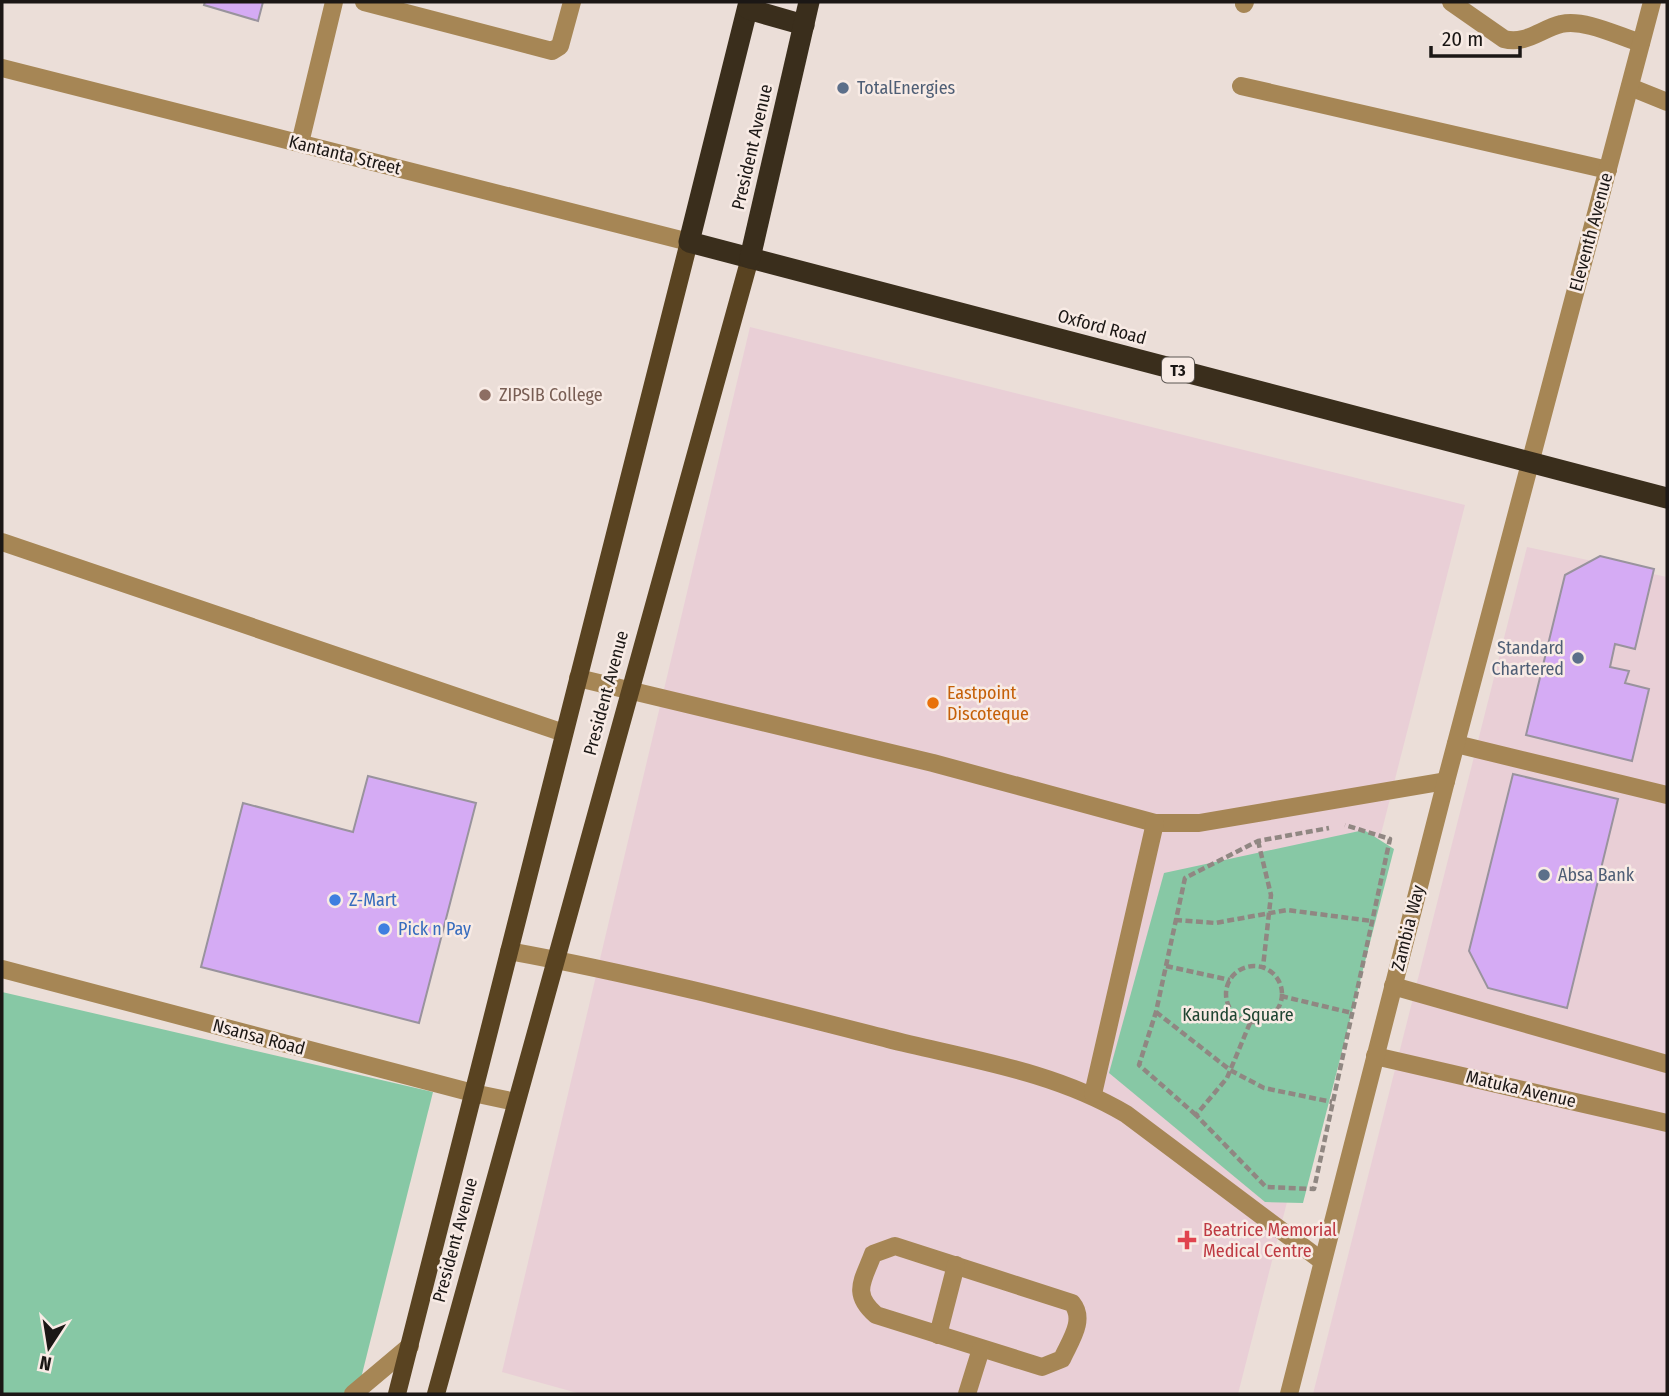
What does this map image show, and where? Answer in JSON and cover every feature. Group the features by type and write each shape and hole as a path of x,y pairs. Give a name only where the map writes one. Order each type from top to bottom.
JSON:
{"highway":[{"name":"President Avenue","path":"750,258 809,2"},
{"name":"President Avenue","path":"689,242 749,5"},
{"path":"749,5 804,25"},
{"name":"Oxford Road","path":"689,242 1667,498"}],"main road":[{"name":"President Avenue","path":"397,1394 689,242"},
{"name":"President Avenue","path":"436,1394 750,258"}],"street":[{"path":"300,144 334,2"},
{"path":"364,2 552,51 560,46 572,2"},
{"path":"1451,2 1504,39 1513,42 1561,24 1578,24 1641,43"},
{"name":"Eleventh Avenue","path":"1531,462 1630,87 1648,3"},
{"name":"Kantanta Street","path":"2,68 689,242"},
{"path":"1241,86 1608,170"},
{"path":"1630,87 1667,102"},
{"name":"Zambia Way","path":"1289,1394 1531,462"},
{"path":"2,542 564,733"},
{"path":"578,678 933,763 1155,823 1199,823 1446,781"},
{"path":"1456,744 1667,795"},
{"path":"1093,1094 1155,823"},
{"path":"509,951 556,959 1022,1072 1093,1094 1126,1114 1322,1261"},
{"name":"Nsansa Road","path":"7,974 516,1102"},
{"path":"1393,986 1667,1064"},
{"name":"Matuka Avenue","path":"1375,1056 1667,1123"},
{"path":"895,1246 956,1265 1072,1303 1078,1310 1079,1321 1062,1359 1042,1367 876,1315 863,1303 859,1291 873,1254 883,1248 895,1246"},
{"path":"938,1335 956,1265"},
{"path":"353,1394 410,1346"},
{"path":"967,1394 981,1349"}],"path":[{"path":"1349,824 1390,839 1314,1189 1266,1187 1196,1115 1139,1065 1156,1012 1175,920 1185,878 1258,841 1349,824"},
{"path":"1258,841 1271,895 1263,967"},
{"path":"1175,920 1215,923 1287,910 1372,921"},
{"path":"1166,966 1230,980"},
{"path":"1243,967 1263,967 1279,979 1282,996 1272,1015 1250,1023 1240,1018 1227,1002 1230,980 1243,967"},
{"path":"1282,996 1352,1013"},
{"path":"1156,1012 1230,1070 1264,1088 1332,1102"},
{"path":"1196,1115 1230,1070 1250,1023"}],"shaded area":[{"path":"750,327 1465,505 1238,1394 581,1394 502,1372"},
{"path":"1527,547 1667,577 1667,1394 1313,1394"}],"green space":[{"name":"Kaunda Square","path":"1364,830 1394,849 1303,1203 1265,1202 1109,1073 1164,873"},
{"path":"2,992 433,1092 357,1394 2,1394"}],"building":[{"path":"205,2 263,2 258,21 204,5"},
{"name":"Standard Chartered","path":"1600,556 1654,569 1635,649 1615,644 1610,667 1629,671 1625,683 1649,689 1632,761 1526,735 1565,575"},
{"name":"Absa Bank","path":"1513,774 1618,799 1567,1008 1488,988 1469,951"},
{"name":"Z-Mart","path":"368,776 476,803 419,1023 201,967 243,803 353,832"}],"place":[{"name":"TotalEnergies","path":"843,88"},
{"name":"ZIPSIB College","path":"485,395"},
{"name":"Standard Chartered","path":"1578,658"},
{"name":"Eastpoint Discoteque","path":"933,703"},
{"name":"Absa Bank","path":"1544,875"},
{"name":"Z-Mart","path":"335,900"},
{"name":"Pick n Pay","path":"384,929"},
{"name":"Beatrice Memorial Medical Centre","path":"1187,1240"}]}
